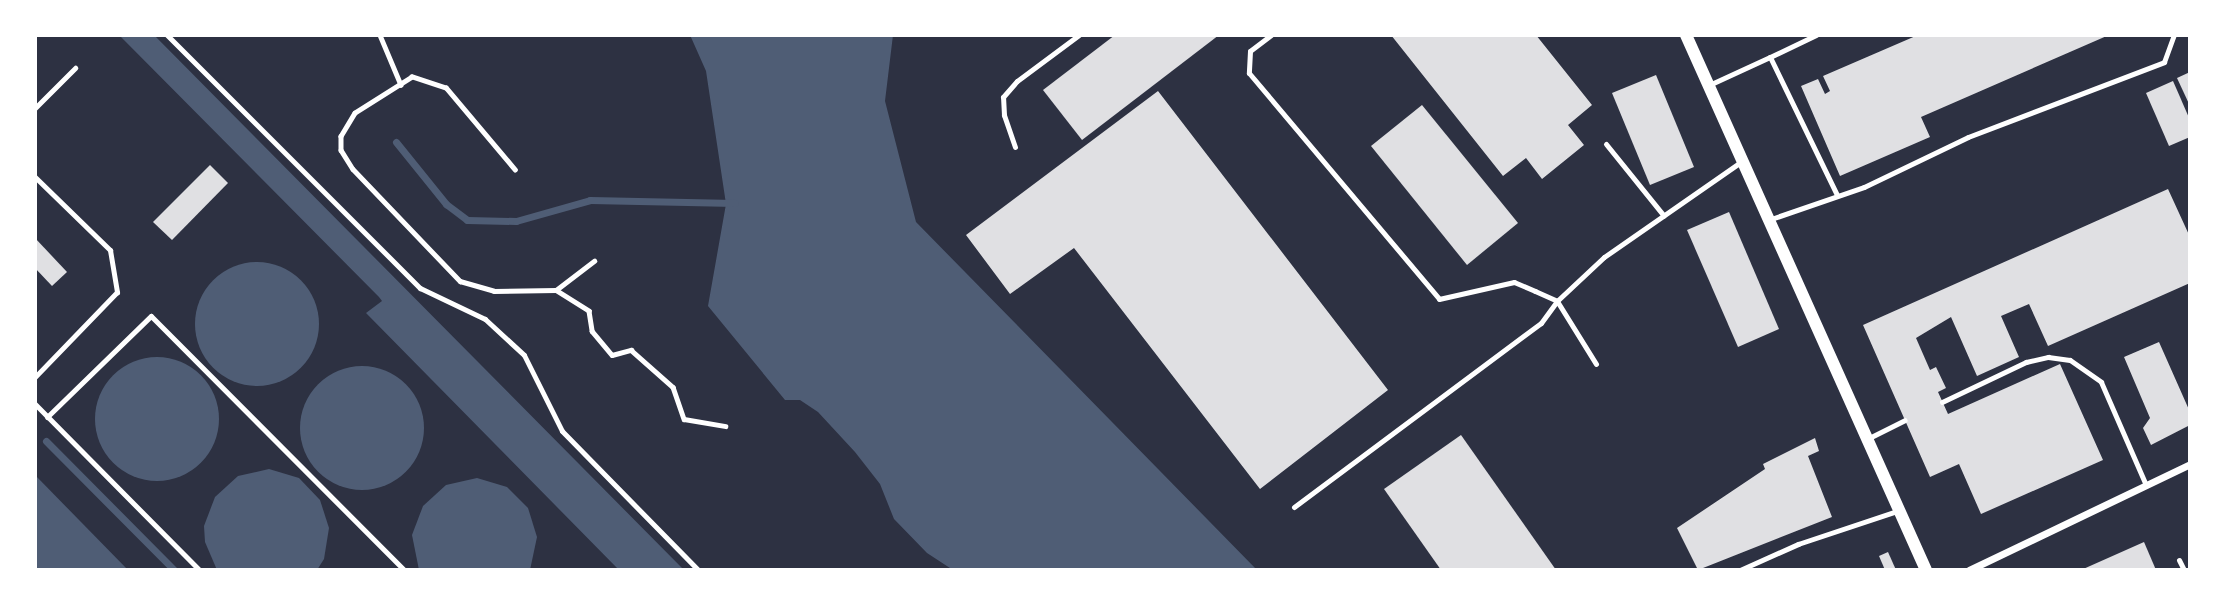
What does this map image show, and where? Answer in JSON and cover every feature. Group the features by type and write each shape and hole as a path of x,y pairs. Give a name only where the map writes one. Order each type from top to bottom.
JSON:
{"street":[{"path":"1686,35 1926,570"},
{"path":"1969,570 2190,464"}],"lane":[{"path":"167,35 420,288 485,319 524,355 562,431 698,570"},
{"path":"1015,146 1003,115 1003,97 1017,81 1079,35"},
{"path":"1271,35 1250,51 1249,73 1439,299 1514,282 1557,300 1596,364"},
{"path":"1708,86 1816,35"},
{"path":"1768,220 1899,172 1968,137 2164,62 2174,35"},
{"path":"1770,57 1838,195"},
{"path":"35,108 75,68"},
{"path":"1606,144 1639,191 1664,216"},
{"path":"1293,507 1541,323 1557,300 1604,257 1742,161"},
{"path":"35,177 110,250 117,292 35,377"},
{"path":"47,416 151,316 404,570"},
{"path":"1942,402 2026,362 2048,357 2070,360 2101,382 2146,485"},
{"path":"35,404 199,570"},
{"path":"1866,440 1905,419"},
{"path":"1740,570 1898,511"},
{"path":"2179,560 2183,570"},
{"path":"1756,563 1759,570"}],"path":[{"path":"380,35 401,85"},
{"path":"515,170 446,88 412,78 355,113 344,125 341,150 353,169 460,281 494,291 556,290 589,311 592,331 612,355 631,350 673,387 684,419 725,426"},
{"path":"556,290 594,261"}],"water":[{"path":"119,35 154,35 684,570 619,570 366,313 382,301 379,297"},
{"path":"690,35 893,35 885,101 916,222 1257,570 953,570 927,553 894,519 880,484 855,452 818,412 800,400 785,400 708,306 726,204 706,71"},
{"path":"257,262 281,266 301,280 315,300 319,324 315,348 301,368 281,382 257,386 233,382 213,368 199,348 195,324 199,300 213,280 233,266"},
{"path":"157,357 181,361 201,375 215,395 219,419 215,443 201,463 181,477 157,481 133,477 113,463 99,443 95,419 99,395 113,375 133,361"},
{"path":"362,366 386,370 406,384 420,404 424,428 420,452 406,472 386,486 362,490 338,486 318,472 304,452 300,428 304,404 318,384 338,370"},
{"path":"269,469 299,478 320,500 329,528 324,559 317,570 217,570 205,542 204,526 215,497 238,476"},
{"path":"35,475 128,570 35,570"},
{"path":"477,478 507,487 528,508 537,537 530,570 419,570 412,535 423,506 446,485"}],"building":[{"path":"1115,35 1219,35 1082,140 1043,90"},
{"path":"1391,35 1536,35 1592,105 1568,125 1584,145 1542,179 1526,158 1503,176"},
{"path":"1918,35 2109,35 1921,117 1930,137 1840,176 1801,86 1818,79 1825,94 1830,91 1823,76"},
{"path":"2190,72 2190,106 2177,78"},
{"path":"1656,75 1694,167 1650,185 1612,93"},
{"path":"2173,81 2190,120 2190,137 2169,146 2146,93"},
{"path":"1158,91 1388,390 1260,489 1074,248 1010,294 966,235"},
{"path":"1422,105 1518,223 1467,265 1371,146"},
{"path":"210,165 228,183 172,240 153,222"},
{"path":"2168,189 2190,237 2190,283 2048,346 2029,304 2001,316 2019,357 1977,376 1951,317 1916,338 1930,370 1936,367 1946,388 1938,392 1948,414 2060,364 2103,460 1981,514 1959,464 1930,477 1863,325"},
{"path":"1729,212 1779,329 1738,347 1687,230"},
{"path":"35,238 67,272 52,286 35,268"},
{"path":"2159,342 2190,412 2190,425 2151,445 2143,428 2150,418 2124,357"},
{"path":"1461,435 1556,570 1441,570 1384,489"},
{"path":"1815,438 1819,451 1808,456 1832,517 1698,570 1677,528 1765,469 1763,464"},
{"path":"2144,542 2156,570 2081,570"},
{"path":"1888,552 1896,570 1885,570 1879,556"}],"waterway":[{"path":"396,142 446,204 467,220 516,221 590,200 735,203"},
{"path":"46,441 174,570"}]}
